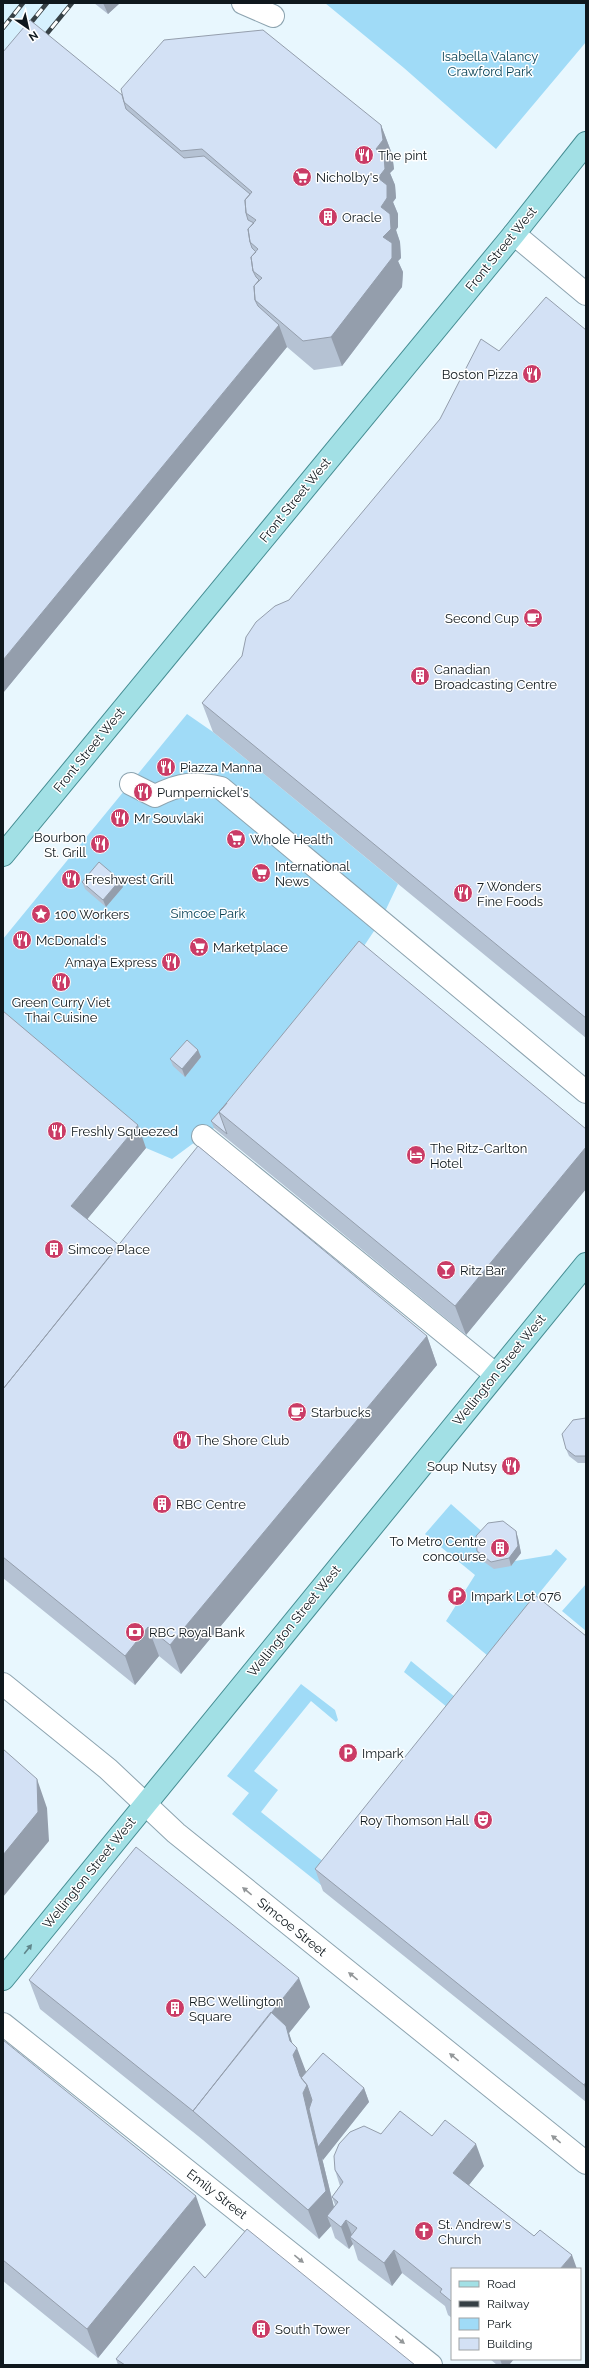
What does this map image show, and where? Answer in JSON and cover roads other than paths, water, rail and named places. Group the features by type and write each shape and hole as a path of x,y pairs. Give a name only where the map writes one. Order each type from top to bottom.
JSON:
{"main road":[{"name":"Front Street West","path":"3,855 514,234 586,143"},
{"name":"Wellington Street West","path":"3,1979 586,1264"}],"street":[{"path":"244,3 273,16"},
{"path":"514,234 586,294"},
{"path":"130,784 155,796 175,786 197,783 221,788 586,1092"},
{"path":"203,1136 495,1374"},
{"name":"Simcoe Street","path":"3,1684 108,1769 182,1838 586,2163"},
{"name":"Emily Street","path":"3,2024 269,2234 431,2365"}],"railway":[{"path":"3,28 23,3"},
{"path":"25,30 47,3"},
{"path":"40,42 72,3"}],"place":[{"name":"The pint","path":"364,155"},
{"name":"Nicholby's","path":"302,177"},
{"name":"Oracle","path":"328,217"},
{"name":"Boston Pizza","path":"532,374"},
{"name":"Second Cup","path":"533,618"},
{"name":"Canadian Broadcasting Centre","path":"420,676"},
{"name":"Piazza Manna","path":"166,767"},
{"name":"Pumpernickel's","path":"143,792"},
{"name":"Mr Souvlaki","path":"120,818"},
{"name":"Whole Health","path":"236,839"},
{"name":"Bourbon St. Grill","path":"100,844"},
{"name":"International News","path":"261,873"},
{"name":"Freshwest Grill","path":"71,879"},
{"name":"7 Wonders Fine Foods","path":"463,893"},
{"name":"100 Workers","path":"41,914"},
{"name":"McDonald's","path":"22,940"},
{"name":"Marketplace","path":"199,947"},
{"name":"Amaya Express","path":"171,962"},
{"name":"Green Curry Viet Thai Cuisine","path":"61,982"},
{"name":"Freshly Squeezed","path":"57,1131"},
{"name":"The Ritz-Carlton Hotel","path":"416,1155"},
{"name":"Simcoe Place","path":"54,1249"},
{"name":"Ritz Bar","path":"446,1270"},
{"name":"Starbucks","path":"297,1412"},
{"name":"The Shore Club","path":"182,1440"},
{"name":"Soup Nutsy","path":"511,1466"},
{"name":"RBC Centre","path":"162,1504"},
{"name":"To Metro Centre concourse","path":"500,1548"},
{"name":"Impark Lot 076","path":"457,1596"},
{"name":"RBC Royal Bank","path":"135,1632"},
{"name":"Impark","path":"348,1753"},
{"name":"Roy Thomson Hall","path":"483,1820"},
{"name":"RBC Wellington Square","path":"175,2008"},
{"name":"St. Andrew's Church","path":"424,2231"},
{"name":"South Tower","path":"261,2329"}],"park label":[{"name":"Isabella Valancy Crawford Park","path":"490,64"},
{"name":"Simcoe Park","path":"208,913"}]}
